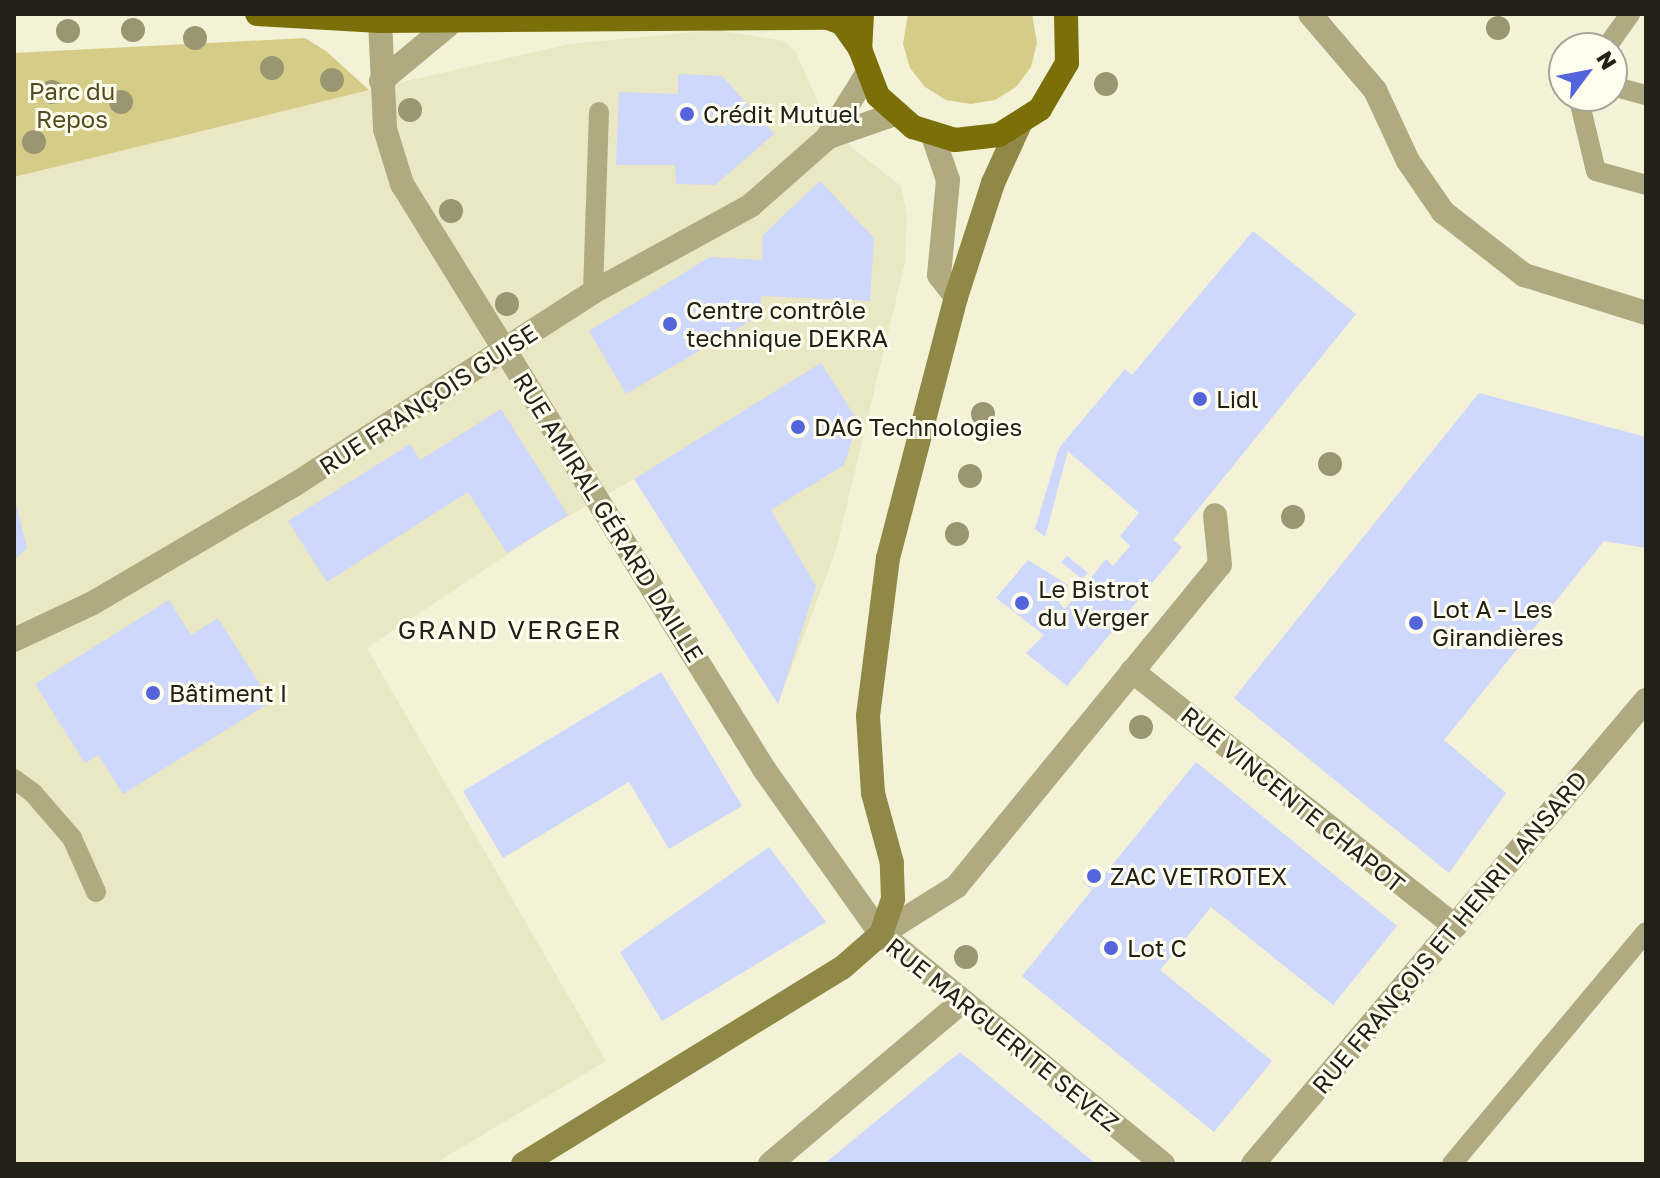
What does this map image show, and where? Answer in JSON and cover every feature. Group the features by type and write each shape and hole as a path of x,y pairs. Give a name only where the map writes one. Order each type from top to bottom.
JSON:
{"main road":[{"path":"257,14 385,18 828,18 842,23 860,49"},
{"path":"862,14 860,49 867,74 895,114 933,136 977,140 1019,126"},
{"path":"523,1164 842,968 881,934 893,899 892,863 872,777 868,716 888,558 956,297 993,183 1019,126 1056,87 1068,25 1085,14"}],"street":[{"path":"1310,14 1375,90 1408,161 1454,222 1524,275 1646,313"},
{"name":"RUE AMIRAL GÉRARD DAILLE","path":"385,18 381,81 385,129 402,184 764,769 881,934"},
{"path":"381,81 457,18"},
{"name":"RUE FRANÇOIS GUISE","path":"14,640 91,604 294,485 593,292 750,206 827,138 867,74"},
{"name":"RUE FRANÇOIS GUISE","path":"827,138 895,114"},
{"path":"933,136 948,180 939,275 956,297"},
{"path":"881,934 956,887 1220,565 1215,515"},
{"name":"RUE VINCENTE CHAPOT","path":"1132,671 1455,926"},
{"name":"RUE FRANÇOIS ET HENRI LANSARD","path":"1253,1164 1646,700"},
{"name":"RUE MARGUERITE SEVEZ","path":"881,934 1163,1164"},
{"path":"770,1164 962,1002"}],"lane":[{"path":"1617,32 1630,14"},
{"path":"593,292 599,112"},
{"path":"1582,112 1596,171 1646,185"},
{"path":"14,779 72,838 96,892"},
{"path":"1452,1164 1646,932"}],"shaded area":[{"path":"717,30 784,41 795,51 822,111 852,148 901,186 907,215 905,262 836,550 778,704 634,479 541,532 367,648 606,1061 434,1164 14,1164 14,177 213,125 570,44"}],"green space":[{"path":"908,14 1032,14 1037,43 1031,67 1016,87 995,100 971,104 946,100 925,87 910,68 903,44"},
{"name":"Parc du Repos","path":"305,38 326,51 369,90 14,177 14,53"}],"building":[{"name":"Crédit Mutuel","path":"678,74 722,76 774,134 715,185 676,184 675,165 616,165 619,92 678,94"},
{"path":"820,181 874,238 870,301 761,296 760,315 626,394 589,331 710,257 762,260 763,235"},
{"name":"Lidl","path":"1253,231 1356,314 1173,540 1182,547 1067,686 1026,653 1044,635 996,598 1028,560 1068,585 1059,603 1065,609 1106,559 1113,566 1130,546 1120,536 1139,513 1068,451 1045,537 1035,529 1059,448 1125,369 1132,375"},
{"path":"821,363 858,421 844,465 771,510 816,586 778,704 634,479"},
{"name":"Lot A - Les Girandières","path":"1479,393 1646,437 1646,548 1604,541 1444,740 1506,793 1449,873 1234,698"},
{"path":"501,409 568,515 507,553 468,492 327,582 288,521 410,444 420,460"},
{"path":"14,496 27,548 14,560"},
{"path":"1067,556 1088,573 1082,579 1061,562"},
{"name":"Bâtiment I","path":"169,600 191,635 218,618 271,702 123,794 98,755 85,763 35,684"},
{"path":"661,672 742,806 669,849 629,782 503,858 463,791"},
{"name":"Lot C","path":"1196,762 1397,926 1333,1005 1211,907 1160,970 1272,1061 1214,1132 1022,976"},
{"path":"769,847 826,922 662,1021 620,952"},
{"name":"ZAC VETROTEX","path":"1097,865 1105,871 1091,889 1083,882"},
{"path":"960,1052 1096,1164 824,1164"}],"place":[{"name":"Crédit Mutuel","path":"687,114"},
{"name":"Centre contrôle technique DEKRA","path":"670,324"},
{"name":"Lidl","path":"1200,399"},
{"name":"DAG Technologies","path":"798,427"},
{"name":"Le Bistrot du Verger","path":"1022,603"},
{"name":"Lot A - Les Girandières","path":"1416,623"},
{"name":"Bâtiment I","path":"153,693"},
{"name":"ZAC VETROTEX","path":"1094,876"},
{"name":"Lot C","path":"1111,948"}],"district":[{"name":"GRAND VERGER","path":"510,630"}]}
